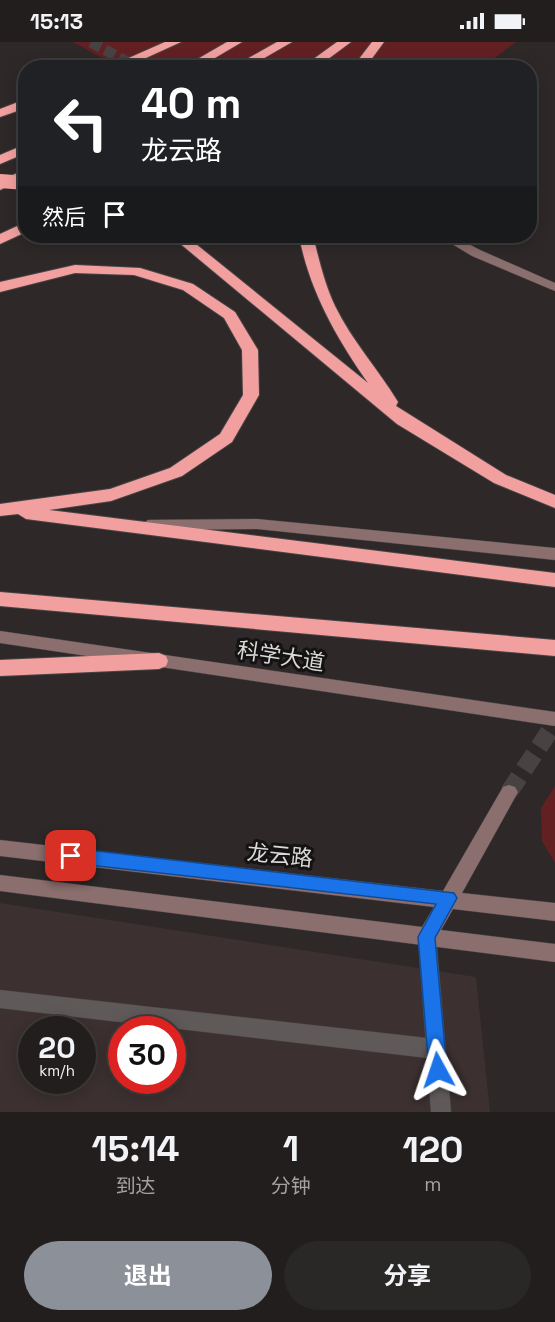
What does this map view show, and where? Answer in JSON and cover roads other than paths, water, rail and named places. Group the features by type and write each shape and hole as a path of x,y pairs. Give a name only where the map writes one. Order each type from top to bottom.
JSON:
{"highway":[{"path":"131,60 175,42"},
{"path":"203,60 236,42"},
{"path":"252,60 286,42"},
{"path":"319,60 345,42"},
{"path":"364,60 378,42"},
{"path":"0,160 18,152"},
{"path":"3,183 18,176"},
{"path":"0,240 18,230"},
{"path":"187,243 403,420 500,479 555,502"},
{"path":"307,243 311,270 338,329 403,420"},
{"path":"0,287 75,269 135,271 188,287 230,315 250,350 251,395 226,438 176,472 111,495 0,510"},
{"path":"0,510 555,580"},
{"name":"科学大道","path":"0,599 549,647"},
{"path":"0,668 159,661"}],"main road":[{"path":"458,243 555,287"},
{"path":"122,525 257,524 555,554"},
{"name":"科学大道","path":"0,637 555,719"},
{"path":"427,937 509,792"},
{"name":"龙云路","path":"0,848 555,912"},
{"path":"0,883 555,953"}],"street":[{"path":"427,937 441,1112"},
{"path":"0,999 436,1049"}],"tunnel":[{"path":"91,42 124,60"},
{"path":"509,792 555,723"}]}
